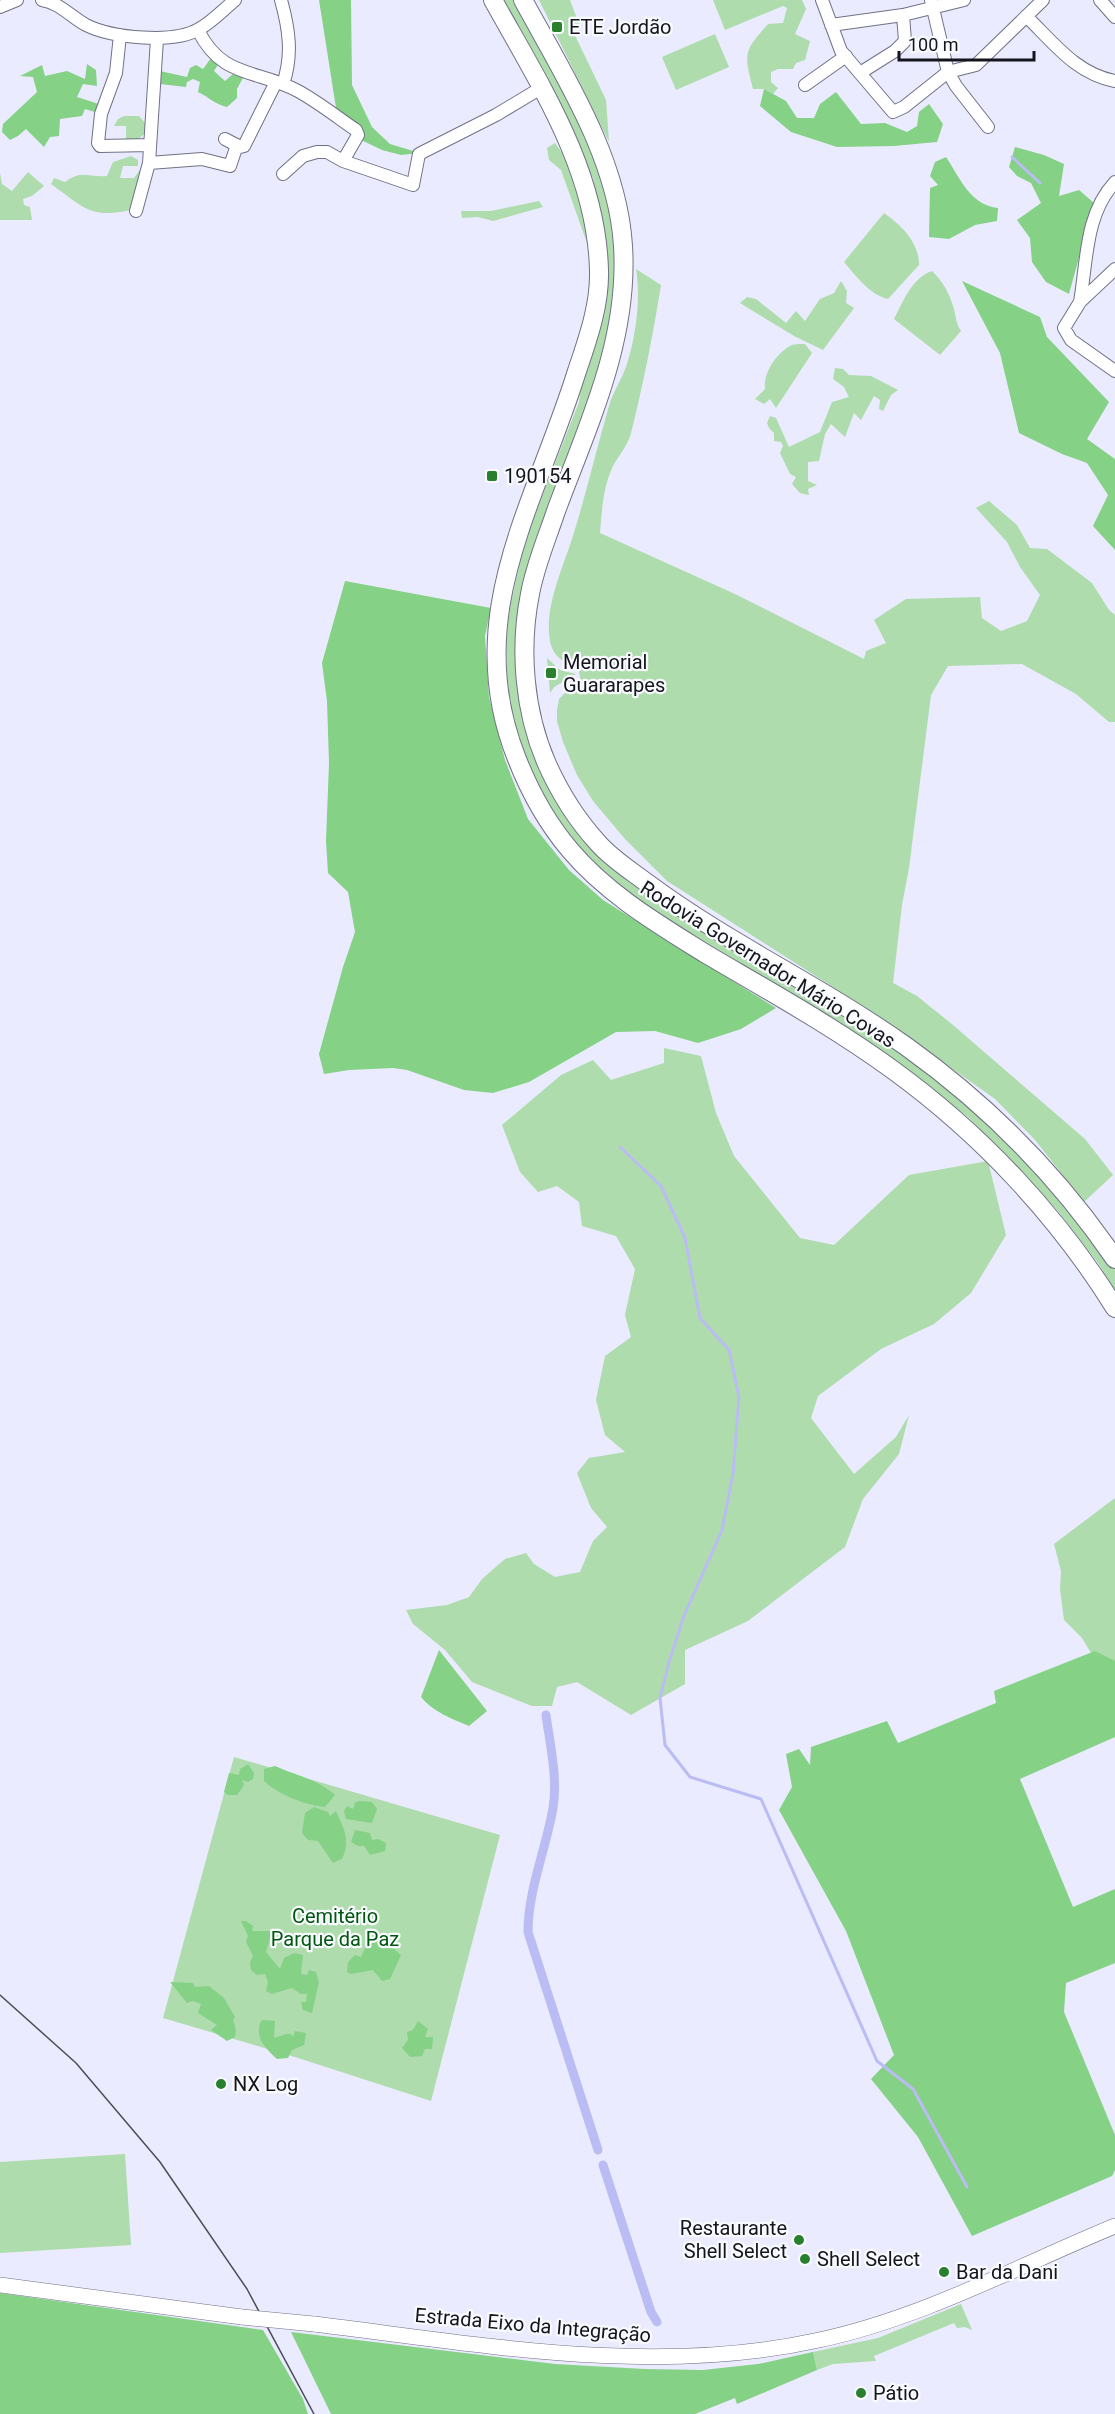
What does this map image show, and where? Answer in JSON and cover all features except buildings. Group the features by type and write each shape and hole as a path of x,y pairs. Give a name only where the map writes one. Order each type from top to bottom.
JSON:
{"highway":[{"name":"Rodovia Governador Mário Covas","path":"493,0 565,133 584,180 592,206 600,277 595,310 585,347 558,429 524,517 508,566 499,604 496,652 499,693 507,733 527,784 540,808 570,851 611,890 655,922 891,1068 930,1099 1033,1197 1062,1230 1115,1308"},
{"name":"Rodovia Governador Mário Covas","path":"524,0 593,134 610,175 620,218 623,254 621,308 606,375 548,536 530,594 525,643 526,675 531,710 547,764 573,812 601,846 619,862 676,905 906,1046 995,1117 1067,1194 1091,1223 1115,1259"}],"main road":[{"name":"Estrada Eixo da Integração","path":"0,2285 242,2317 551,2352 663,2357 746,2352 812,2342 862,2329 945,2299 1115,2226"}],"street":[{"path":"0,7 17,0"},
{"path":"42,0 64,9 94,29 120,35 157,39 198,30 236,0"},
{"path":"225,139 244,146 287,72 288,27 281,0"},
{"path":"822,0 838,45 860,74 896,112 948,72 976,65 1043,0"},
{"path":"831,25 903,15 932,5 964,0"},
{"path":"1100,0 1115,17"},
{"path":"932,5 948,72 988,127"},
{"path":"860,74 895,51 905,41 903,15"},
{"path":"1026,16 1078,67 1091,74 1115,81"},
{"path":"198,30 208,49 223,61 238,70 279,83 315,102 356,130 358,135 343,161"},
{"path":"120,35 116,73 100,122 99,145 150,146"},
{"path":"136,211 149,163 157,39"},
{"path":"805,85 846,56"},
{"path":"283,174 295,162 309,154 327,152 343,161 413,185 419,154 496,115 541,88"},
{"path":"149,163 202,159 230,166 237,145"},
{"path":"1080,302 1090,233 1100,200 1115,182"},
{"path":"1115,269 1080,302 1064,328 1071,340 1115,371"}],"green space":[{"path":"319,0 351,0 352,85 372,127 390,144 420,153 401,155 382,150 359,139 336,108"},
{"path":"503,0 518,0 590,137 616,226 615,323 531,569 531,731 597,850 905,1056 964,1101 1041,1174 1101,1248 1115,1269 1115,1290 1098,1263 1058,1211 969,1118 942,1097 746,973 601,874 540,799 512,717 507,685 506,626 524,543 579,402 605,235 593,178"},
{"path":"539,0 570,0 580,27 572,29 606,100 609,142"},
{"path":"713,0 802,0 806,9 795,34 810,41 805,60 796,63 793,69 778,69 771,72 771,82 778,88 773,94 764,89 753,89 747,60 754,41 768,24 783,23 787,8 783,6 725,30"},
{"path":"715,34 729,67 676,90 662,57"},
{"path":"211,58 219,63 214,71 225,81 233,74 244,76 237,89 237,98 227,107 198,92 200,82 193,79 187,82 186,87 160,84 160,71 187,77 190,68 196,65 203,69"},
{"path":"87,64 96,70 97,86 83,84 77,97 102,105 98,113 85,109 82,116 60,119 59,136 50,137 44,147 26,129 10,140 2,132 3,124 37,92 33,77 20,76 42,65 45,76 67,71 85,79"},
{"path":"764,89 786,101 797,118 814,118 820,104 836,92 861,124 885,123 907,132 917,126 919,112 929,104 943,124 937,142 894,146 837,147 791,132 760,106"},
{"path":"124,116 139,116 148,126 144,134 135,142 126,141 126,126 114,126 118,119"},
{"path":"555,143 574,169 586,221 587,243 561,170 549,160 547,148"},
{"path":"1015,147 1044,155 1064,164 1059,196 1079,190 1094,203 1069,294 1046,282 1032,262 1030,238 1017,220 1041,203 1031,183 1017,176 1009,167"},
{"path":"131,156 138,160 138,166 123,166 120,178 134,178 142,167 135,209 108,213 89,210 51,184 54,178 65,182 81,175 107,176 113,162"},
{"path":"946,157 961,182 973,196 988,206 998,208 997,221 975,225 949,239 929,237 930,188 938,185 930,176 935,162"},
{"path":"28,172 44,186 32,196 23,199 24,205 30,207 32,220 0,220 0,173 2,184 12,191"},
{"path":"539,201 543,207 493,221 478,217 462,218 461,211 491,211"},
{"path":"884,213 897,223 913,242 919,265 888,299 869,289 844,262"},
{"path":"636,269 661,285 648,360 631,433 607,482 600,533 735,594 864,659 866,651 886,643 874,620 906,599 980,597 982,618 1001,631 1027,621 1040,595 1020,567 1007,542 976,508 989,501 1017,525 1030,548 1047,549 1092,583 1109,610 1115,615 1115,722 1109,722 1076,694 1022,664 948,666 931,695 893,983 917,996 953,1025 1085,1139 1113,1175 1084,1202 1035,1140 995,1099 875,1014 667,881 625,839 593,801 577,775 563,742 557,721 557,710 559,699 581,682 578,667 568,664 556,655 551,647 550,616 555,589 577,522 609,406 630,353 638,305"},
{"path":"932,271 948,293 961,331 940,355 894,319 914,284"},
{"path":"841,281 847,291 846,303 854,308 823,350 794,336 740,303 747,297 756,299 786,323 796,311 805,321 820,299 834,293"},
{"path":"962,281 1040,317 1047,337 1109,402 1087,439 1115,459 1115,550 1093,526 1108,495 1087,463 1062,454 1019,433 1000,353"},
{"path":"805,344 812,353 776,408 770,399 764,404 755,399 765,389 768,370 780,354 791,345"},
{"path":"835,368 843,369 849,375 871,376 898,390 891,395 883,411 879,409 880,400 874,396 861,420 854,413 845,437 831,424 825,434 819,461 808,462 808,481 817,485 808,489 809,495 800,493 792,484 796,477 790,474 780,453 783,446 781,442 774,441 774,433 767,423 770,416 776,418 789,447 820,432 832,402 849,397 844,387 833,379"},
{"path":"345,581 491,608 485,636 489,697 505,760 528,819 569,870 603,900 776,1008 741,1029 698,1043 655,1031 616,1032 529,1082 493,1093 464,1090 407,1070 393,1068 349,1070 324,1074 319,1054 355,932 348,892 328,873 326,841 329,763 327,701 322,663"},
{"path":"547,658 560,670 576,674 554,687 550,693"},
{"path":"664,1048 701,1056 716,1113 734,1156 800,1238 834,1245 909,1175 988,1161 1006,1235 971,1293 934,1324 881,1349 818,1396 811,1418 854,1474 896,1437 909,1415 899,1454 863,1499 845,1547 748,1621 685,1650 685,1684 631,1715 577,1682 557,1687 552,1706 532,1706 472,1682 445,1650 413,1624 406,1610 447,1605 469,1597 482,1579 505,1559 526,1553 534,1564 555,1577 580,1572 593,1541 607,1527 591,1508 577,1473 589,1458 625,1452 605,1435 596,1400 605,1356 631,1337 625,1315 635,1269 616,1236 582,1226 579,1202 557,1186 538,1192 520,1172 502,1125 561,1075 593,1060 611,1080 664,1063"},
{"path":"1115,1498 1115,1663 1091,1653 1082,1638 1064,1620 1060,1589 1061,1571 1054,1544"},
{"path":"439,1650 487,1711 469,1726 437,1710 421,1697"},
{"path":"1095,1651 1115,1661 1115,1737 1020,1779 1073,1907 1115,1889 1115,1963 1066,1983 1064,2012 1115,2135 1115,2170 1112,2176 972,2236 918,2137 871,2079 894,2055 846,1931 779,1810 792,1787 786,1754 799,1749 810,1765 811,1747 887,1721 898,1743 996,1703 994,1691"},
{"name":"Cemitério Parque da Paz","path":"234,1757 500,1835 431,2101 163,2018"},
{"path":"248,1764 254,1773 253,1779 248,1782 242,1780 244,1785 237,1795 228,1795 224,1792 229,1773 239,1775 240,1769"},
{"path":"275,1766 313,1781 335,1795 325,1807 301,1802 285,1795 264,1781 264,1769"},
{"path":"372,1802 377,1809 372,1823 346,1819 344,1811 347,1806 353,1809 355,1803"},
{"path":"314,1807 328,1812 330,1816 336,1811 344,1829 345,1852 342,1859 333,1863 318,1841 308,1840 302,1833 305,1813"},
{"path":"355,1830 370,1833 372,1840 378,1839 386,1843 385,1851 370,1855 364,1846 351,1842"},
{"path":"241,1921 246,1921 253,1926 252,1931 272,1931 266,1952 280,1969 284,1958 294,1953 303,1955 301,1974 307,1975 309,1970 316,1972 319,1982 312,2013 303,2010 301,2002 306,2002 307,1994 301,1994 292,1988 272,1994 266,1991 268,1982 265,1974 257,1975 251,1970 250,1962 253,1956 246,1942 248,1936"},
{"path":"377,1940 388,1943 387,1949 392,1947 401,1955 390,1979 382,1981 373,1970 351,1974 347,1972 348,1962 355,1955 361,1957 366,1946"},
{"path":"170,1982 193,1983 195,1987 209,1986 224,1998 235,2017 233,2020 236,2030 235,2037 227,2041 211,2030 217,2025 198,2013 201,2004 193,2001 187,2003"},
{"path":"261,2021 275,2021 274,2038 286,2034 291,2034 293,2037 295,2031 306,2033 304,2045 292,2050 288,2058 277,2059 260,2037 259,2027"},
{"path":"418,2021 428,2029 425,2037 433,2037 432,2049 425,2049 422,2056 410,2057 402,2048 408,2040 407,2032 413,2030"},
{"path":"125,2154 131,2245 0,2253 0,2162"},
{"path":"0,2293 263,2330 303,2399 308,2414 0,2414"},
{"path":"961,2304 972,2330 965,2327 957,2328 954,2323 874,2356 876,2361 833,2364 817,2370 813,2352 878,2338"},
{"path":"291,2332 555,2364 645,2369 703,2370 758,2364 813,2352 817,2370 737,2404 735,2398 695,2414 331,2414"}],"waterway":[{"path":"1012,157 1040,183"},
{"path":"620,1147 661,1186 685,1238 700,1318 729,1350 739,1397 733,1474 722,1530 684,1616 660,1698 665,1745 690,1777 761,1799 877,2061 913,2089 967,2187"},
{"path":"546,1715 555,1785 550,1823 531,1901 528,1932 598,2150"},
{"path":"603,2165 651,2312 657,2322"}],"tram line":[{"path":"0,1995 76,2063 160,2162 247,2289 314,2414"}],"place":[{"name":"ETE Jordão","path":"557,27"},
{"name":"190154","path":"492,476"},
{"name":"Memorial Guararapes","path":"551,673"},
{"name":"NX Log","path":"221,2084"},
{"name":"Restaurante Shell Select","path":"799,2240"},
{"name":"Shell Select","path":"805,2259"},
{"name":"Bar da Dani","path":"944,2272"},
{"name":"Pátio","path":"861,2393"}]}
